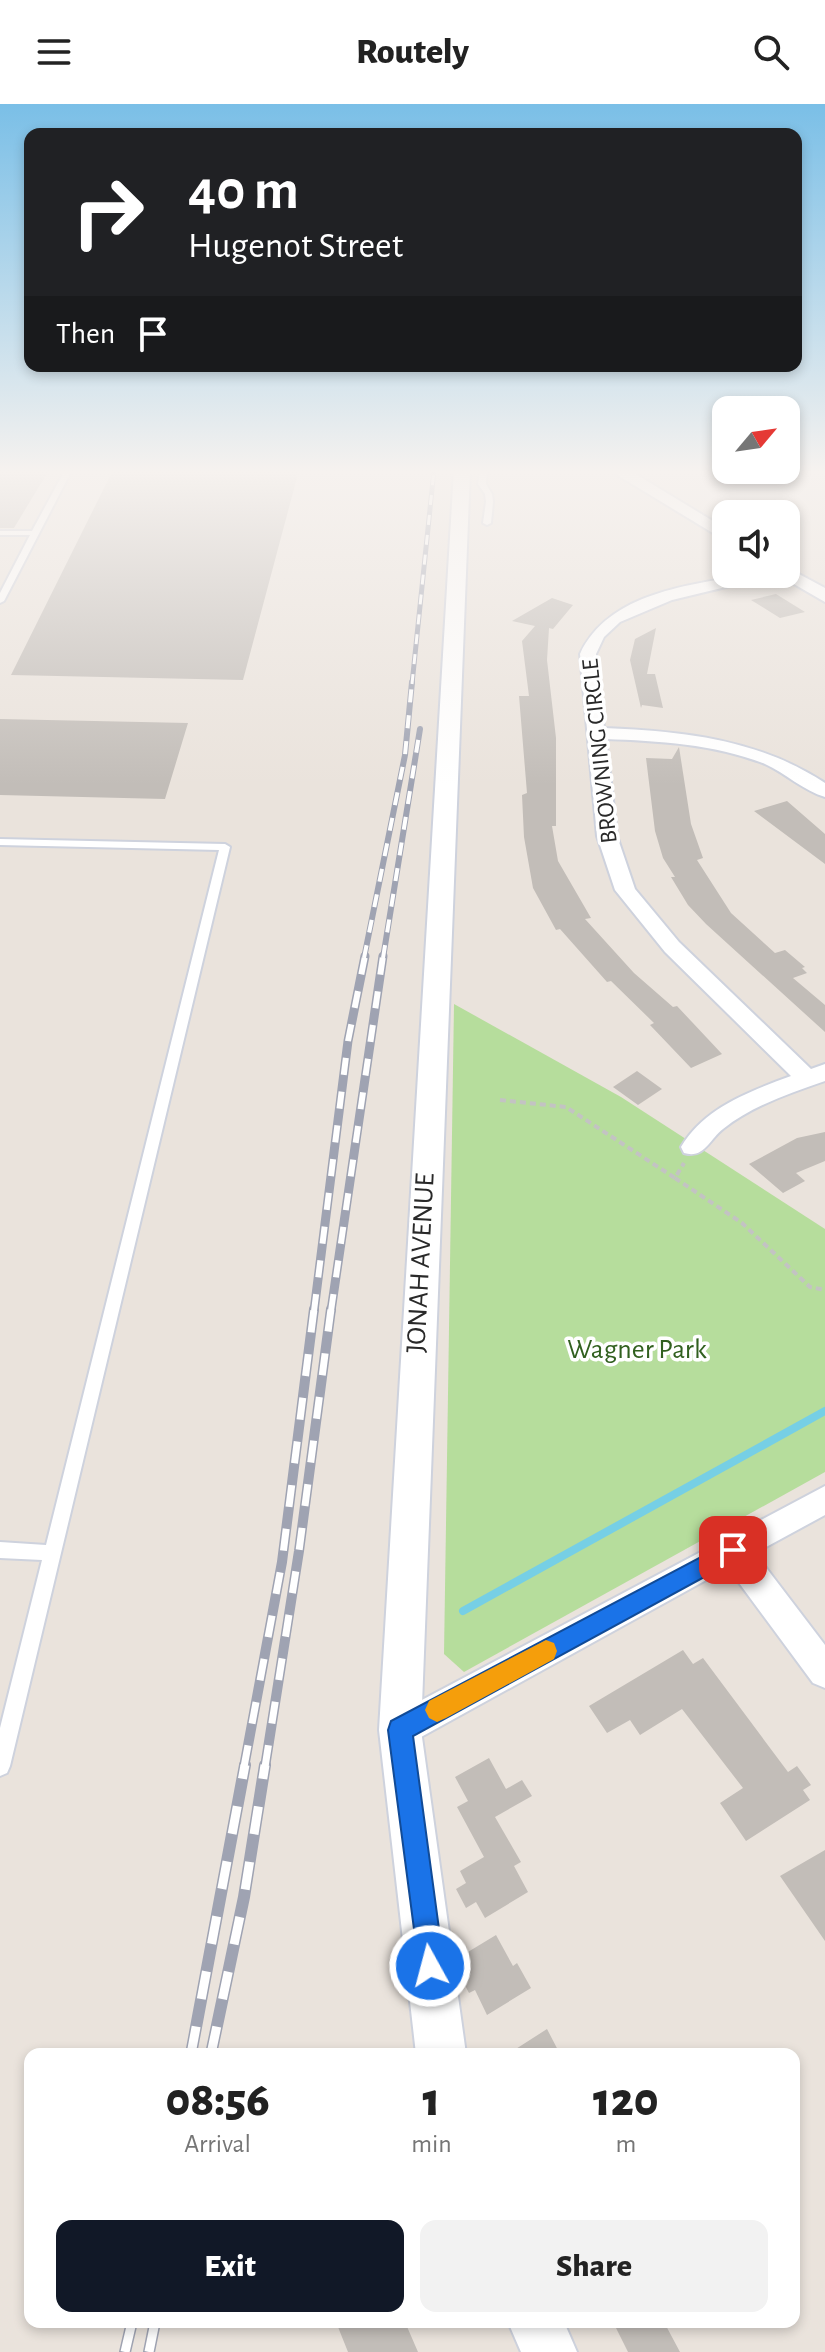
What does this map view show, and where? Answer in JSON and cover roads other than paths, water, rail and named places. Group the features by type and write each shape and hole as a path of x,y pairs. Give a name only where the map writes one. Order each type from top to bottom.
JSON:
{"street":[{"name":"JONAH AVENUE","path":"440,2048 400,1730 456,575"},
{"path":"800,581 825,596"},
{"name":"BROWNING CIRCLE","path":"713,588 620,613 592,637 588,654 609,844 617,872 633,903 672,947 816,1075"},
{"path":"597,733 668,735 725,744 772,760 825,791"},
{"path":"693,1147 700,1133 718,1120 816,1075"},
{"path":"400,1730 825,1499"},
{"path":"733,1550 825,1672"},
{"path":"539,2328 549,2352"}],"lane":[{"path":"0,601 13,575"},
{"path":"0,842 225,847 0,1766"},
{"path":"0,1550 52,1553"}],"waterway":[{"path":"463,1611 825,1411"}],"railway":[{"path":"412,684 423,575"},
{"path":"364,958 405,755 412,682"},
{"path":"383,958 420,729"},
{"path":"314,1311 348,1041 365,956"},
{"path":"331,1311 383,956"},
{"path":"244,1767 282,1562 314,1309"},
{"path":"265,1767 299,1551 331,1309"},
{"path":"192,2048 245,1765"},
{"path":"212,2048 244,1897 265,1765"},
{"path":"125,2352 131,2328"},
{"path":"149,2352 154,2328"}],"park label":[{"name":"Wagner Park","path":"637,1350"}]}
